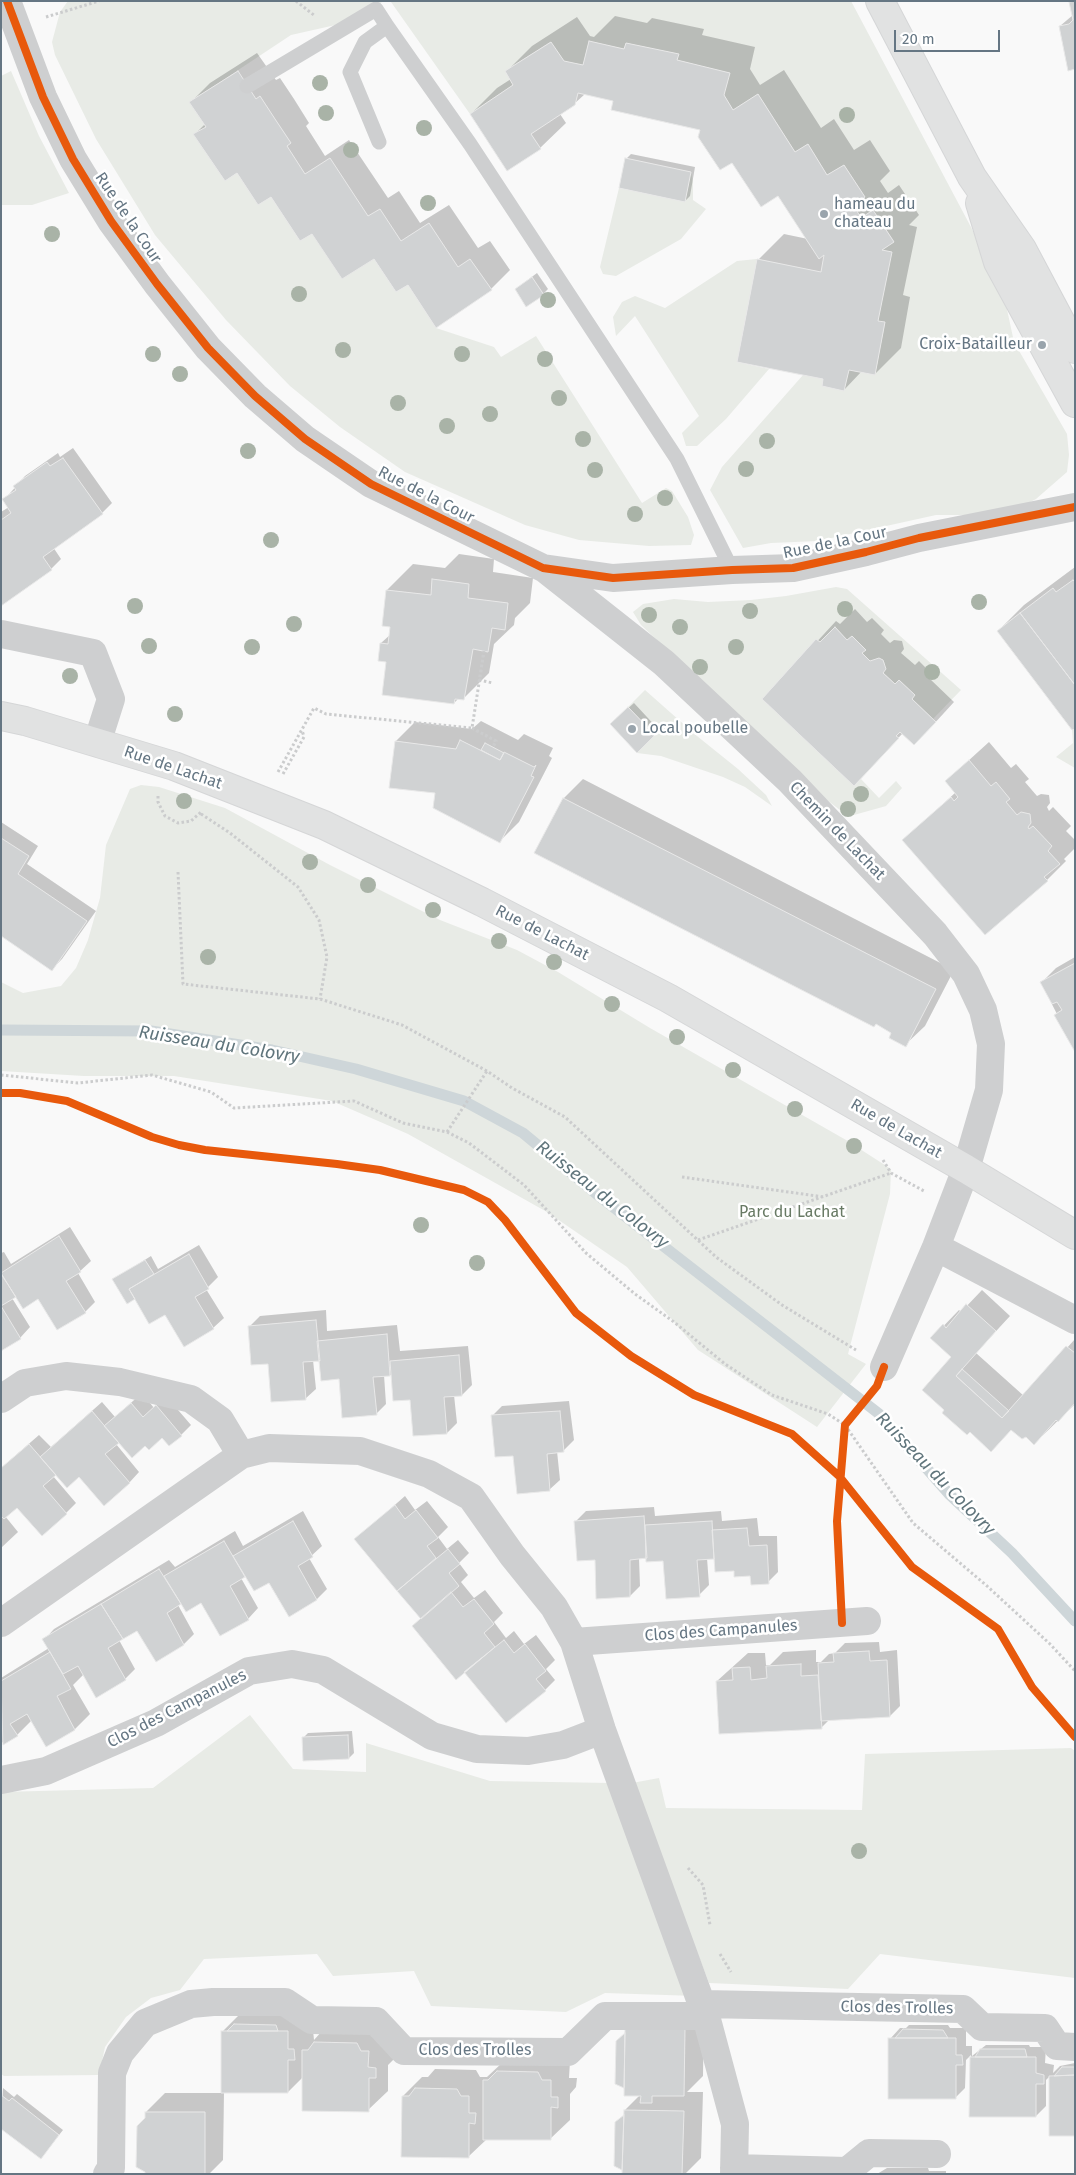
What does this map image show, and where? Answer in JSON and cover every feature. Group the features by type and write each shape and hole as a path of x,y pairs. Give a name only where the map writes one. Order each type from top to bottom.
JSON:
{"main road":[{"path":"880,1 972,177 1022,250 1075,349"},
{"path":"972,177 998,262 1075,403"},
{"name":"Rue de Lachat","path":"1,716 174,766 341,833 482,902 668,998 966,1169 1075,1235"}],"street":[{"name":"Rue de la Cour","path":"7,1 43,97 73,159 111,221 157,284 208,348 255,396 305,438 371,484 543,568 613,578 792,568 1072,504"},
{"name":"Chemin de Lachat","path":"543,568 664,662 790,782 936,934 966,974 983,1010 991,1044 989,1090 966,1169"},
{"path":"1,634 93,653 111,699 97,743"},
{"path":"884,1367 936,1247 966,1169"},
{"path":"936,1247 1075,1320"},
{"path":"1,1398 25,1383 66,1376 120,1382 191,1399 220,1420 241,1456"},
{"path":"1,1623 241,1456 269,1448 360,1451 429,1474 471,1497 512,1555 554,1607 574,1642 602,1730 704,2010 735,2124 734,2171 847,2171 869,2153 937,2154"},
{"name":"Clos des Campanules","path":"574,1642 854,1622"},
{"name":"Clos des Campanules","path":"1,1780 46,1771 156,1723 249,1671 292,1664 323,1670 432,1736 477,1749 528,1751 563,1745 602,1730"},
{"name":"Clos des Trolles","path":"107,2174 112,2168 112,2073 120,2053 145,2023 192,2004 213,2002 285,2002 312,2020 376,2021 404,2051 568,2052 605,2016 704,2010 963,2009 982,2026 1045,2028 1057,2046 1075,2046"}],"lane":[{"path":"247,86 376,9 470,144 677,458 732,570"},
{"path":"378,142 350,72 365,42 387,26"}],"path":[{"path":"40,19 99,1"},
{"path":"472,728 484,651"},
{"path":"479,680 493,683"},
{"path":"278,772 314,708 326,714 472,728 496,741 493,747"},
{"path":"282,775 304,738 302,730"},
{"path":"159,787 158,802 165,816 178,823 191,821 201,814 205,805"},
{"path":"201,814 230,833 298,887 319,920 327,957 320,999"},
{"path":"178,872 184,984 320,999 402,1025 487,1071 512,1088 565,1118 716,1258 782,1305 884,1367"},
{"path":"447,1132 457,1114 487,1071"},
{"path":"1,1075 78,1084 152,1075 211,1092 234,1108 354,1101 403,1123 447,1132 469,1143 524,1185 586,1254 725,1364 772,1395 828,1414 845,1425 914,1523 987,1586 1050,1644 1075,1671"},
{"path":"698,1240 890,1174"},
{"path":"682,1177 824,1197"},
{"path":"845,1425 839,1476 837,1520 854,1622"},
{"path":"832,1470 851,1491"}],"green space":[{"path":"68,1 384,1 340,24 291,35 190,102 206,127 194,134 225,181 237,173 258,205 271,197 300,241 312,234 374,259 396,292 408,285 436,328 494,347 501,357 536,336 642,503 666,488 672,491 688,517 694,535 691,545 649,546 579,540 525,525 405,472 340,427 290,386 226,320 155,235 96,139 55,55 52,42 60,12"},
{"path":"384,1 851,1 972,229 1005,300 1014,342 1067,434 1069,455 1067,472 1036,499 1015,510 990,515 936,515 818,541 771,543 743,548 710,490 722,467 803,375 823,379 822,386 844,391 849,370 875,375 885,323 878,321 891,252 882,250 894,241 873,210 861,218 854,206 865,197 844,165 827,175 808,144 795,152 758,94 733,110 724,95 729,73 677,60 678,54 626,43 624,49 589,41 583,65 564,61 550,42 505,71 513,85 470,114 391,2"},
{"path":"11,71 39,136 69,193 32,205 1,205 1,76"},
{"path":"691,172 693,200 706,209 681,239 616,276 603,274 600,267 619,188 685,202"},
{"path":"757,259 737,362 769,369 726,419 697,446 686,446 682,433 699,416 635,316 616,336 613,317 622,302 635,296 665,308 737,261"},
{"path":"836,587 847,589 961,690 933,719 912,699 915,695 899,680 895,684 878,667 885,664 883,660 879,658 870,661 862,653 866,650 852,636 847,640 835,627 820,642 816,639 762,699 854,786 861,779 879,798 896,781 902,788 886,806 854,815 840,810 823,797 641,625 633,612 643,604 674,599 708,602 751,600"},
{"path":"645,690 738,769 766,795 772,806 745,787 723,777 661,756 637,753 655,735 628,707"},
{"path":"1075,729 1075,768 1056,757 1073,743 1072,730"},
{"name":"Parc du Lachat","path":"141,785 159,787 225,808 330,865 440,920 517,950 846,1140 891,1169 890,1194 848,1354 866,1364 817,1427 698,1350 627,1267 547,1212 408,1134 332,1101 174,1076 84,1076 1,1071 1,982 23,993 61,986 76,968 88,940 100,898 106,845 130,789"},
{"path":"250,1715 293,1769 366,1772 366,1743 490,1781 611,1783 696,1996 605,1993 566,2012 431,2006 414,1971 333,1976 317,1954 204,1959 180,1990 151,1998 126,2017 105,2047 99,2075 4,2076 1,2074 1,1792 153,1788"},
{"path":"1071,1748 1075,1751 1075,1978 880,1954 848,1989 709,1983 632,1783 659,1778 666,1808 862,1810 865,1754"}],"building":[{"path":"1075,1 1075,69 1068,71 1059,26 1069,24 1073,20 1069,2"},
{"name":"hameau du chateau","path":"589,41 624,49 626,43 679,54 677,60 730,73 724,95 733,110 758,94 795,152 808,144 827,175 844,165 865,197 854,206 861,218 873,210 894,242 882,250 892,252 878,321 885,322 875,375 849,370 844,391 822,386 823,379 737,362 757,259 821,272 824,255 819,259 778,196 761,207 732,163 720,170 698,137 700,130 611,110 613,101 578,93 575,105 531,134 541,149 507,171 470,114 513,85 505,71 551,42 564,61 583,65"},
{"path":"238,71 256,99 260,96 291,143 287,146 305,174 330,158 368,216 380,209 401,241 429,223 458,267 470,259 492,290 436,328 408,285 396,292 374,259 342,279 312,234 300,241 271,197 258,205 237,173 225,181 193,134 206,127 189,102"},
{"path":"625,158 691,172 685,202 619,188"},
{"path":"532,277 544,295 526,307 515,289"},
{"path":"63,458 103,514 43,557 52,570 1,606 1,520 11,513 2,499 16,490 13,486 47,462 50,466"},
{"path":"432,579 469,584 468,598 508,603 505,630 492,628 488,652 473,649 464,700 455,699 454,704 382,695 386,662 378,661 380,643 388,644 390,627 382,626 386,590 431,595"},
{"path":"1073,580 1075,582 1075,685 1020,613 1053,588 1056,592"},
{"path":"1020,613 1075,685 1075,729 1072,730 997,631"},
{"path":"835,627 847,640 852,636 866,650 862,653 870,661 879,658 883,660 886,669 883,673 895,684 899,680 915,695 912,699 936,722 914,745 900,732 896,736 899,738 854,786 762,699 816,639 820,642"},
{"name":"Local poubelle","path":"628,707 655,735 637,753 610,724"},
{"path":"460,740 500,760 504,752 534,767 536,765 531,776 534,777 500,843 433,808 435,793 389,788 395,741 456,749"},
{"path":"485,743 504,753 500,760 481,750"},
{"path":"969,760 991,786 996,782 1010,799 1006,802 1017,815 1021,812 1030,814 1031,823 1028,827 1029,829 1033,826 1052,846 1048,851 1060,864 1044,877 1048,881 985,935 902,840 951,797 954,801 958,797 945,781"},
{"path":"563,798 936,989 906,1047 889,1038 891,1033 876,1024 874,1027 534,853"},
{"path":"1,838 29,856 18,874 87,921 52,971 1,936"},
{"path":"1075,963 1075,1052 1054,1015 1062,1010 1057,1002 1052,1004 1040,982"},
{"path":"59,1236 81,1272 66,1281 86,1313 57,1330 38,1299 23,1309 1,1273"},
{"path":"189,1254 209,1289 195,1297 214,1329 184,1347 165,1315 149,1324 129,1289"},
{"path":"145,1260 154,1274 129,1289 135,1299 127,1304 112,1279"},
{"path":"1,1274 16,1297 1,1306"},
{"path":"966,1304 996,1331 956,1376 1002,1418 1066,1346 1075,1353 1075,1403 1058,1422 1056,1420 1034,1445 1026,1437 1022,1439 1011,1430 991,1452 970,1432 967,1435 942,1413 944,1410 922,1390 951,1357 930,1338 943,1324 946,1328"},
{"path":"1,1306 21,1339 1,1351"},
{"path":"316,1320 320,1361 303,1362 306,1400 271,1402 268,1364 251,1365 248,1326"},
{"path":"387,1334 390,1376 373,1377 377,1415 342,1418 339,1379 321,1381 317,1341"},
{"path":"459,1355 462,1396 444,1397 447,1434 413,1436 410,1400 393,1401 390,1361"},
{"path":"962,1369 1009,1411 1002,1418 956,1376"},
{"path":"131,1403 143,1417 156,1405 182,1436 169,1446 162,1438 149,1450 145,1446 132,1458 104,1426"},
{"path":"92,1411 119,1443 105,1454 130,1483 104,1506 79,1477 67,1488 40,1457"},
{"path":"560,1411 564,1452 547,1454 550,1491 517,1494 513,1456 495,1457 491,1415"},
{"path":"29,1444 56,1475 43,1486 67,1514 42,1536 17,1508 4,1519 1,1516 1,1468"},
{"path":"395,1505 405,1519 416,1510 438,1538 427,1546 436,1558 397,1591 354,1539"},
{"path":"644,1516 647,1558 630,1560 630,1597 596,1599 595,1560 577,1561 574,1521"},
{"path":"293,1521 313,1557 298,1566 317,1600 289,1617 269,1583 254,1591 233,1556"},
{"path":"712,1521 714,1559 697,1560 700,1597 666,1599 663,1561 646,1562 645,1525"},
{"path":"747,1528 749,1546 767,1545 769,1584 751,1585 750,1576 734,1577 734,1571 715,1572 712,1530"},
{"path":"224,1541 245,1577 230,1586 249,1620 220,1636 201,1603 186,1612 164,1576"},
{"path":"448,1549 460,1564 449,1573 459,1586 421,1619 397,1591"},
{"path":"159,1569 181,1604 167,1613 184,1645 156,1662 137,1631 123,1639 101,1604"},
{"path":"451,1592 463,1607 474,1599 494,1624 484,1633 495,1647 456,1680 412,1626"},
{"path":"101,1604 123,1639 108,1648 126,1680 96,1698 78,1666 63,1674 42,1639"},
{"path":"504,1640 514,1653 525,1644 546,1671 536,1679 546,1691 506,1723 464,1672"},
{"path":"869,1651 870,1661 887,1660 890,1717 821,1721 818,1663 834,1662 833,1653"},
{"path":"50,1652 71,1689 57,1696 75,1730 46,1747 27,1714 10,1724 18,1736 3,1745 1,1681"},
{"path":"801,1664 801,1676 818,1675 822,1729 719,1734 716,1681 733,1680 732,1668 750,1667 751,1680 767,1678 766,1666"},
{"path":"348,1735 349,1759 303,1761 302,1737"},
{"path":"234,2024 276,2025 278,2031 227,2031"},
{"path":"625,2028 685,2028 684,2096 652,2096 652,2103 640,2103 641,2096 624,2096"},
{"path":"903,2029 943,2030 948,2038 895,2038"},
{"path":"221,2031 288,2031 288,2049 294,2049 295,2060 288,2060 288,2093 221,2093"},
{"path":"625,2033 624,2088 615,2084 616,2041"},
{"path":"888,2038 956,2038 956,2055 962,2055 963,2065 956,2065 956,2099 888,2099"},
{"path":"314,2042 357,2043 361,2051 369,2051 368,2067 376,2068 376,2078 369,2078 369,2112 302,2111 302,2050 308,2050"},
{"path":"980,2049 1025,2049 1027,2057 975,2057"},
{"path":"970,2057 1036,2057 1036,2073 1044,2075 1044,2084 1036,2084 1036,2117 969,2117"},
{"path":"1062,2067 1075,2067 1075,2075 1054,2076"},
{"path":"497,2071 538,2072 542,2080 551,2080 551,2097 558,2097 558,2108 551,2107 551,2140 483,2140 483,2080 488,2080"},
{"path":"1075,2075 1075,2136 1049,2136 1049,2076"},
{"path":"415,2088 457,2089 461,2096 469,2096 469,2113 476,2113 475,2124 469,2123 469,2158 401,2157 402,2096 409,2096"},
{"path":"1,2095 9,2101 12,2098 59,2135 41,2159 1,2129"},
{"path":"624,2110 684,2111 682,2174 622,2174"},
{"path":"145,2112 205,2112 205,2174 145,2174 145,2172 136,2167 137,2126 145,2118"},
{"path":"624,2115 622,2170 614,2166 615,2122"}],"waterway":[{"name":"Ruisseau du Colovry","path":"1,1030 151,1031 272,1050 356,1069 464,1101 523,1133 599,1196 878,1413 950,1495 1012,1553 1075,1621"}],"cycle path":[{"path":"7,1 43,97 73,159 111,221 157,284 208,348 255,396 305,439 371,484 543,568 613,578 793,568 919,538 1075,507"},
{"path":"1,1093 20,1093 67,1101 152,1137 179,1145 205,1150 380,1170 464,1190 488,1202 505,1220 576,1313 631,1356 694,1395 792,1434 839,1476 912,1567 998,1629 1032,1687 1075,1737"},
{"path":"842,1623 837,1521 845,1425 877,1386 884,1367"}],"place":[{"name":"hameau du chateau","path":"824,214"},
{"name":"Croix-Batailleur","path":"1042,345"},
{"name":"Local poubelle","path":"632,729"}]}
